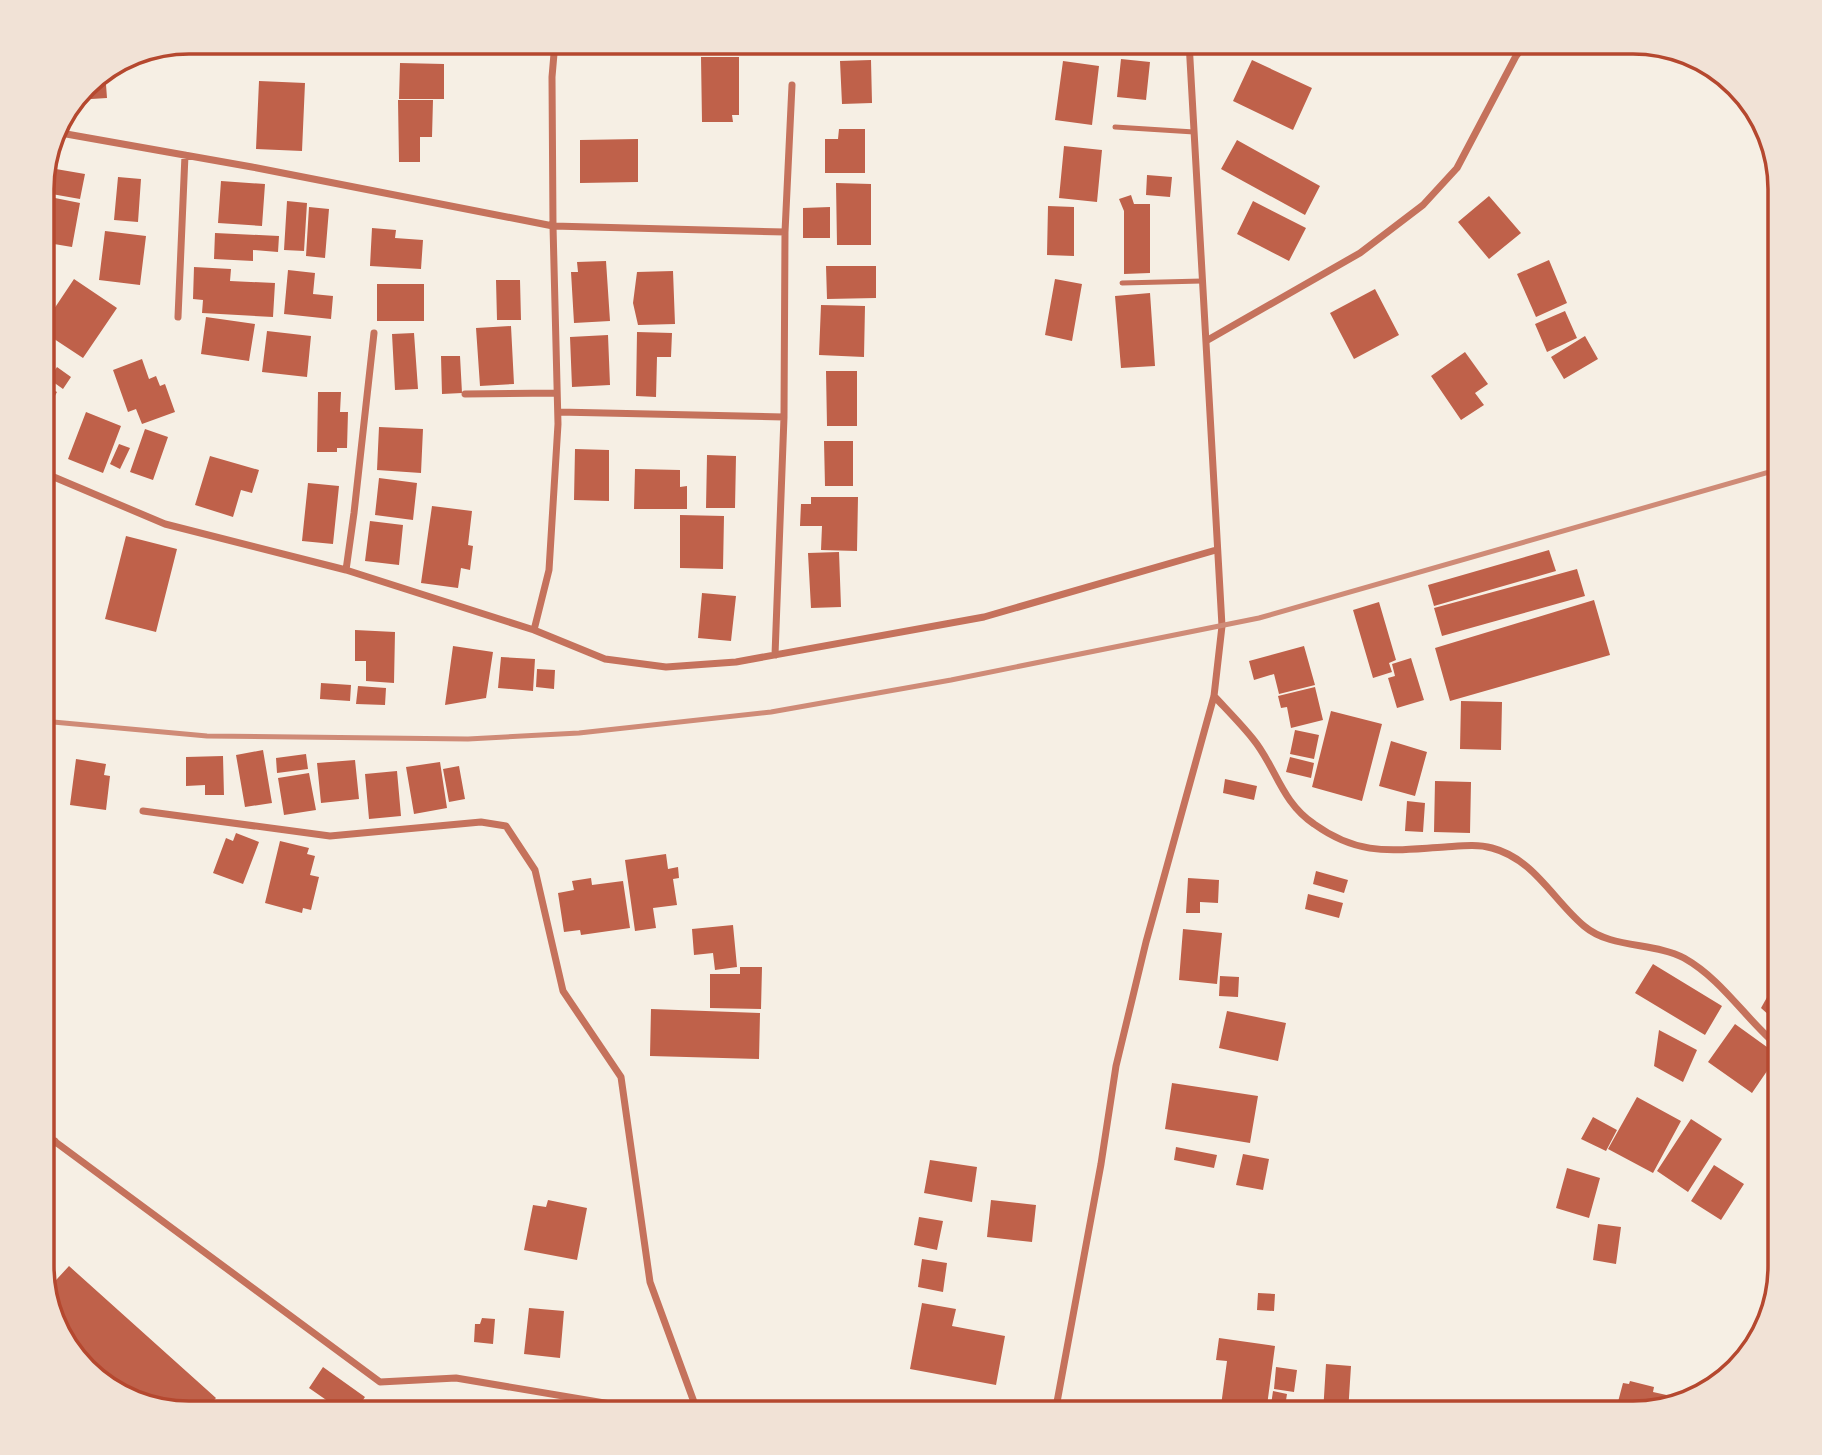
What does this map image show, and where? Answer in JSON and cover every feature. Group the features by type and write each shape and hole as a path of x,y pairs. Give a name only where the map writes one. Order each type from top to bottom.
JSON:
{"street":[{"path":"534,630 549,570 558,412 552,77 554,54"},
{"path":"1057,1401 1116,1066 1146,942 1214,696 1222,626 1190,54"},
{"path":"1206,341 1360,253 1423,205 1457,168 1518,54"},
{"path":"775,654 784,416 785,232 792,85"},
{"path":"66,134 554,226 785,232"},
{"path":"177,317 184,155"},
{"path":"346,570 374,333"},
{"path":"465,394 557,393"},
{"path":"558,412 784,416"},
{"path":"55,477 165,523 346,570 534,630 605,659 666,667 736,662 984,617 1216,550"},
{"path":"1214,696 1255,740 1292,806 1313,824 1344,843 1381,851 1476,845 1496,849 1532,870 1585,928 1607,938 1681,956 1707,972 1768,1038"},
{"path":"143,811 330,836 481,822 506,826 535,870 563,991 621,1077 650,1282 694,1401"},
{"path":"55,1140 380,1382 456,1378 593,1401"}],"lane":[{"path":"1115,127 1194,132"},
{"path":"1122,283 1202,281"}],"building":[{"path":"701,57 739,57 739,115 732,115 733,122 702,122"},
{"path":"1121,59 1150,62 1146,100 1117,97"},
{"path":"871,60 872,103 842,104 840,61"},
{"path":"1252,60 1312,88 1293,130 1233,101"},
{"path":"1063,61 1099,66 1092,125 1055,120"},
{"path":"400,63 444,64 444,99 399,99"},
{"path":"259,81 305,83 302,151 256,149"},
{"path":"106,83 107,98 89,99"},
{"path":"398,100 433,100 432,137 420,137 420,162 399,162"},
{"path":"839,129 865,129 865,173 825,173 825,139 838,139"},
{"path":"638,139 638,182 580,183 580,140"},
{"path":"1237,140 1320,186 1305,215 1221,169"},
{"path":"1064,146 1102,150 1097,202 1059,198"},
{"path":"55,169 85,174 80,199 55,195"},
{"path":"1147,175 1172,177 1170,197 1146,195"},
{"path":"118,177 141,179 138,222 114,220"},
{"path":"221,181 265,184 262,226 218,223"},
{"path":"836,183 871,184 871,245 837,245"},
{"path":"1131,195 1134,204 1150,204 1150,273 1124,274 1124,211 1119,199"},
{"path":"1489,196 1521,233 1489,259 1458,222"},
{"path":"55,198 80,203 72,247 55,244"},
{"path":"287,201 307,203 304,251 284,250"},
{"path":"1253,201 1306,228 1289,261 1237,234"},
{"path":"1048,206 1074,207 1074,256 1047,255"},
{"path":"309,207 329,209 325,258 306,256"},
{"path":"830,207 830,238 803,238 803,208"},
{"path":"372,228 396,230 395,238 423,240 421,269 370,266"},
{"path":"105,231 146,236 140,285 99,280"},
{"path":"215,233 279,236 278,252 253,250 253,261 214,259"},
{"path":"1549,260 1567,303 1536,317 1517,274"},
{"path":"606,261 610,321 574,323 571,272 578,272 577,262"},
{"path":"826,266 876,266 876,298 827,299"},
{"path":"194,267 231,269 230,281 275,283 273,317 202,313 203,300 193,299"},
{"path":"288,270 315,273 313,294 333,296 331,319 284,314"},
{"path":"673,271 675,324 638,325 633,303 637,272"},
{"path":"74,279 117,308 83,358 55,340 55,308"},
{"path":"1055,279 1082,284 1072,341 1045,335"},
{"path":"496,280 520,280 521,320 497,320"},
{"path":"377,284 424,284 424,321 377,321"},
{"path":"1375,289 1399,335 1354,359 1330,313"},
{"path":"1150,293 1155,366 1121,368 1115,296"},
{"path":"821,305 865,306 864,357 819,355"},
{"path":"1565,311 1577,338 1547,352 1535,324"},
{"path":"206,317 255,324 249,361 201,354"},
{"path":"511,326 514,384 480,386 476,328"},
{"path":"267,331 311,336 307,377 262,372"},
{"path":"637,332 672,333 671,357 657,357 656,397 636,396"},
{"path":"414,333 418,389 395,390 392,334"},
{"path":"608,335 610,385 572,387 570,337"},
{"path":"1585,336 1598,359 1564,379 1551,357"},
{"path":"1465,352 1488,384 1475,393 1484,405 1461,420 1431,376"},
{"path":"441,356 460,356 462,393 442,394"},
{"path":"142,359 149,379 156,376 160,386 165,384 175,412 142,424 136,409 128,412 113,370"},
{"path":"57,367 71,377 63,389 55,383"},
{"path":"826,371 857,371 857,426 827,426"},
{"path":"318,392 341,392 340,412 348,412 347,448 337,448 337,452 317,452"},
{"path":"86,412 121,426 103,473 68,459"},
{"path":"379,427 423,429 421,473 377,470"},
{"path":"145,429 168,437 153,480 130,472"},
{"path":"824,441 853,441 853,486 825,486"},
{"path":"119,444 130,448 120,469 110,464"},
{"path":"575,449 609,450 609,501 574,500"},
{"path":"707,455 736,456 735,508 706,508"},
{"path":"210,456 259,470 252,493 241,490 233,517 195,505"},
{"path":"635,469 680,470 680,487 687,486 687,509 634,509"},
{"path":"379,478 417,483 413,520 375,515"},
{"path":"308,483 339,486 333,544 302,541"},
{"path":"811,497 858,497 857,551 821,550 822,526 800,526 801,504 811,504"},
{"path":"432,506 472,511 468,545 473,546 470,570 461,568 458,588 421,583"},
{"path":"680,515 724,516 723,569 680,568"},
{"path":"370,521 403,525 399,565 365,561"},
{"path":"126,536 177,549 156,632 105,619"},
{"path":"1549,550 1556,571 1434,606 1428,585"},
{"path":"839,552 841,607 811,608 808,553"},
{"path":"1577,569 1585,596 1442,636 1434,608"},
{"path":"702,593 736,596 731,641 698,638"},
{"path":"1594,600 1610,655 1450,701 1435,648"},
{"path":"1379,602 1396,660 1389,663 1392,672 1373,678 1353,610"},
{"path":"355,630 395,632 394,683 366,681 366,661 355,661"},
{"path":"453,646 493,652 486,698 445,705"},
{"path":"1304,646 1315,685 1279,694 1274,674 1254,680 1249,661"},
{"path":"501,657 535,659 533,691 498,688"},
{"path":"1411,658 1424,700 1397,708 1388,678 1395,676 1392,664"},
{"path":"537,669 555,670 554,689 536,687"},
{"path":"321,683 351,685 350,701 320,699"},
{"path":"358,686 386,688 385,705 356,704"},
{"path":"1315,687 1323,720 1291,728 1287,707 1281,708 1278,696"},
{"path":"1461,701 1502,702 1501,750 1460,749"},
{"path":"1331,711 1382,724 1362,801 1312,787"},
{"path":"1295,730 1319,735 1314,759 1290,754"},
{"path":"1391,741 1427,752 1415,796 1379,786"},
{"path":"263,750 272,803 245,807 236,755"},
{"path":"306,754 308,769 277,773 276,758"},
{"path":"223,756 224,795 205,795 205,785 186,786 186,757"},
{"path":"1290,757 1314,763 1311,778 1286,772"},
{"path":"76,759 106,764 104,775 110,776 106,810 70,805"},
{"path":"355,760 359,799 321,803 317,763"},
{"path":"440,762 447,808 414,814 406,767"},
{"path":"459,766 465,799 449,802 443,769"},
{"path":"397,771 401,816 369,819 365,774"},
{"path":"309,773 316,810 284,815 278,778"},
{"path":"1225,779 1257,786 1254,800 1223,793"},
{"path":"1435,781 1471,782 1470,833 1434,832"},
{"path":"1407,801 1425,803 1423,832 1405,831"},
{"path":"236,833 259,842 243,884 213,873 226,838 233,841"},
{"path":"280,841 309,848 307,854 315,856 310,875 319,877 311,910 303,908 302,913 265,903"},
{"path":"666,854 668,869 678,867 679,878 673,879 677,905 653,908 656,928 635,931 625,860"},
{"path":"1316,871 1348,880 1344,893 1313,884"},
{"path":"591,878 592,885 623,881 630,928 581,935 580,930 564,932 558,893 574,890 572,881"},
{"path":"1188,878 1219,880 1218,903 1200,902 1200,913 1186,913"},
{"path":"1308,894 1343,903 1339,918 1305,909"},
{"path":"733,925 737,967 715,970 713,953 694,955 692,929"},
{"path":"1183,929 1222,933 1217,984 1179,980"},
{"path":"1653,964 1722,1006 1705,1035 1635,993"},
{"path":"740,967 762,967 761,1009 710,1008 710,974 740,974"},
{"path":"1220,976 1239,977 1238,997 1219,996"},
{"path":"1768,995 1768,1014 1761,1008"},
{"path":"651,1009 760,1013 759,1059 650,1056"},
{"path":"1227,1011 1286,1023 1278,1061 1219,1048"},
{"path":"1735,1024 1768,1048 1768,1070 1752,1093 1708,1062"},
{"path":"1659,1030 1697,1050 1683,1082 1654,1066"},
{"path":"1172,1083 1258,1096 1250,1143 1165,1129"},
{"path":"1637,1097 1681,1121 1653,1173 1608,1149"},
{"path":"1593,1117 1617,1130 1606,1151 1581,1139"},
{"path":"1691,1119 1722,1139 1688,1192 1657,1171"},
{"path":"1176,1147 1217,1155 1214,1168 1174,1160"},
{"path":"1243,1154 1269,1159 1263,1190 1236,1185"},
{"path":"930,1160 977,1167 972,1202 924,1193"},
{"path":"1714,1165 1744,1184 1721,1220 1691,1201"},
{"path":"1567,1168 1600,1178 1589,1218 1556,1208"},
{"path":"548,1200 587,1208 577,1260 524,1250 533,1205 546,1207"},
{"path":"991,1200 1036,1205 1032,1242 987,1237"},
{"path":"919,1217 943,1221 937,1250 914,1245"},
{"path":"1598,1224 1621,1227 1616,1264 1593,1260"},
{"path":"922,1259 947,1263 943,1292 918,1287"},
{"path":"69,1266 216,1398 213,1401 171,1400 137,1391 107,1373 82,1348 68,1326 61,1309 56,1281"},
{"path":"1258,1293 1275,1294 1274,1311 1257,1310"},
{"path":"922,1303 956,1309 952,1326 1005,1336 996,1385 910,1369"},
{"path":"529,1308 564,1311 560,1358 524,1354"},
{"path":"482,1318 495,1319 493,1344 474,1342 475,1324 480,1324"},
{"path":"1219,1338 1275,1346 1268,1401 1222,1401 1227,1361 1216,1360"},
{"path":"1326,1364 1351,1366 1349,1401 1324,1401"},
{"path":"323,1367 365,1397 362,1401 328,1401 309,1388"},
{"path":"1276,1367 1297,1370 1294,1392 1274,1389"},
{"path":"1630,1381 1654,1387 1653,1392 1669,1396 1651,1400 1618,1401 1623,1383 1629,1384"},
{"path":"1273,1391 1287,1394 1286,1401 1272,1401"}],"railway":[{"path":"55,722 207,736 468,739 579,733 771,712 951,680 1259,618 1768,472"}]}
